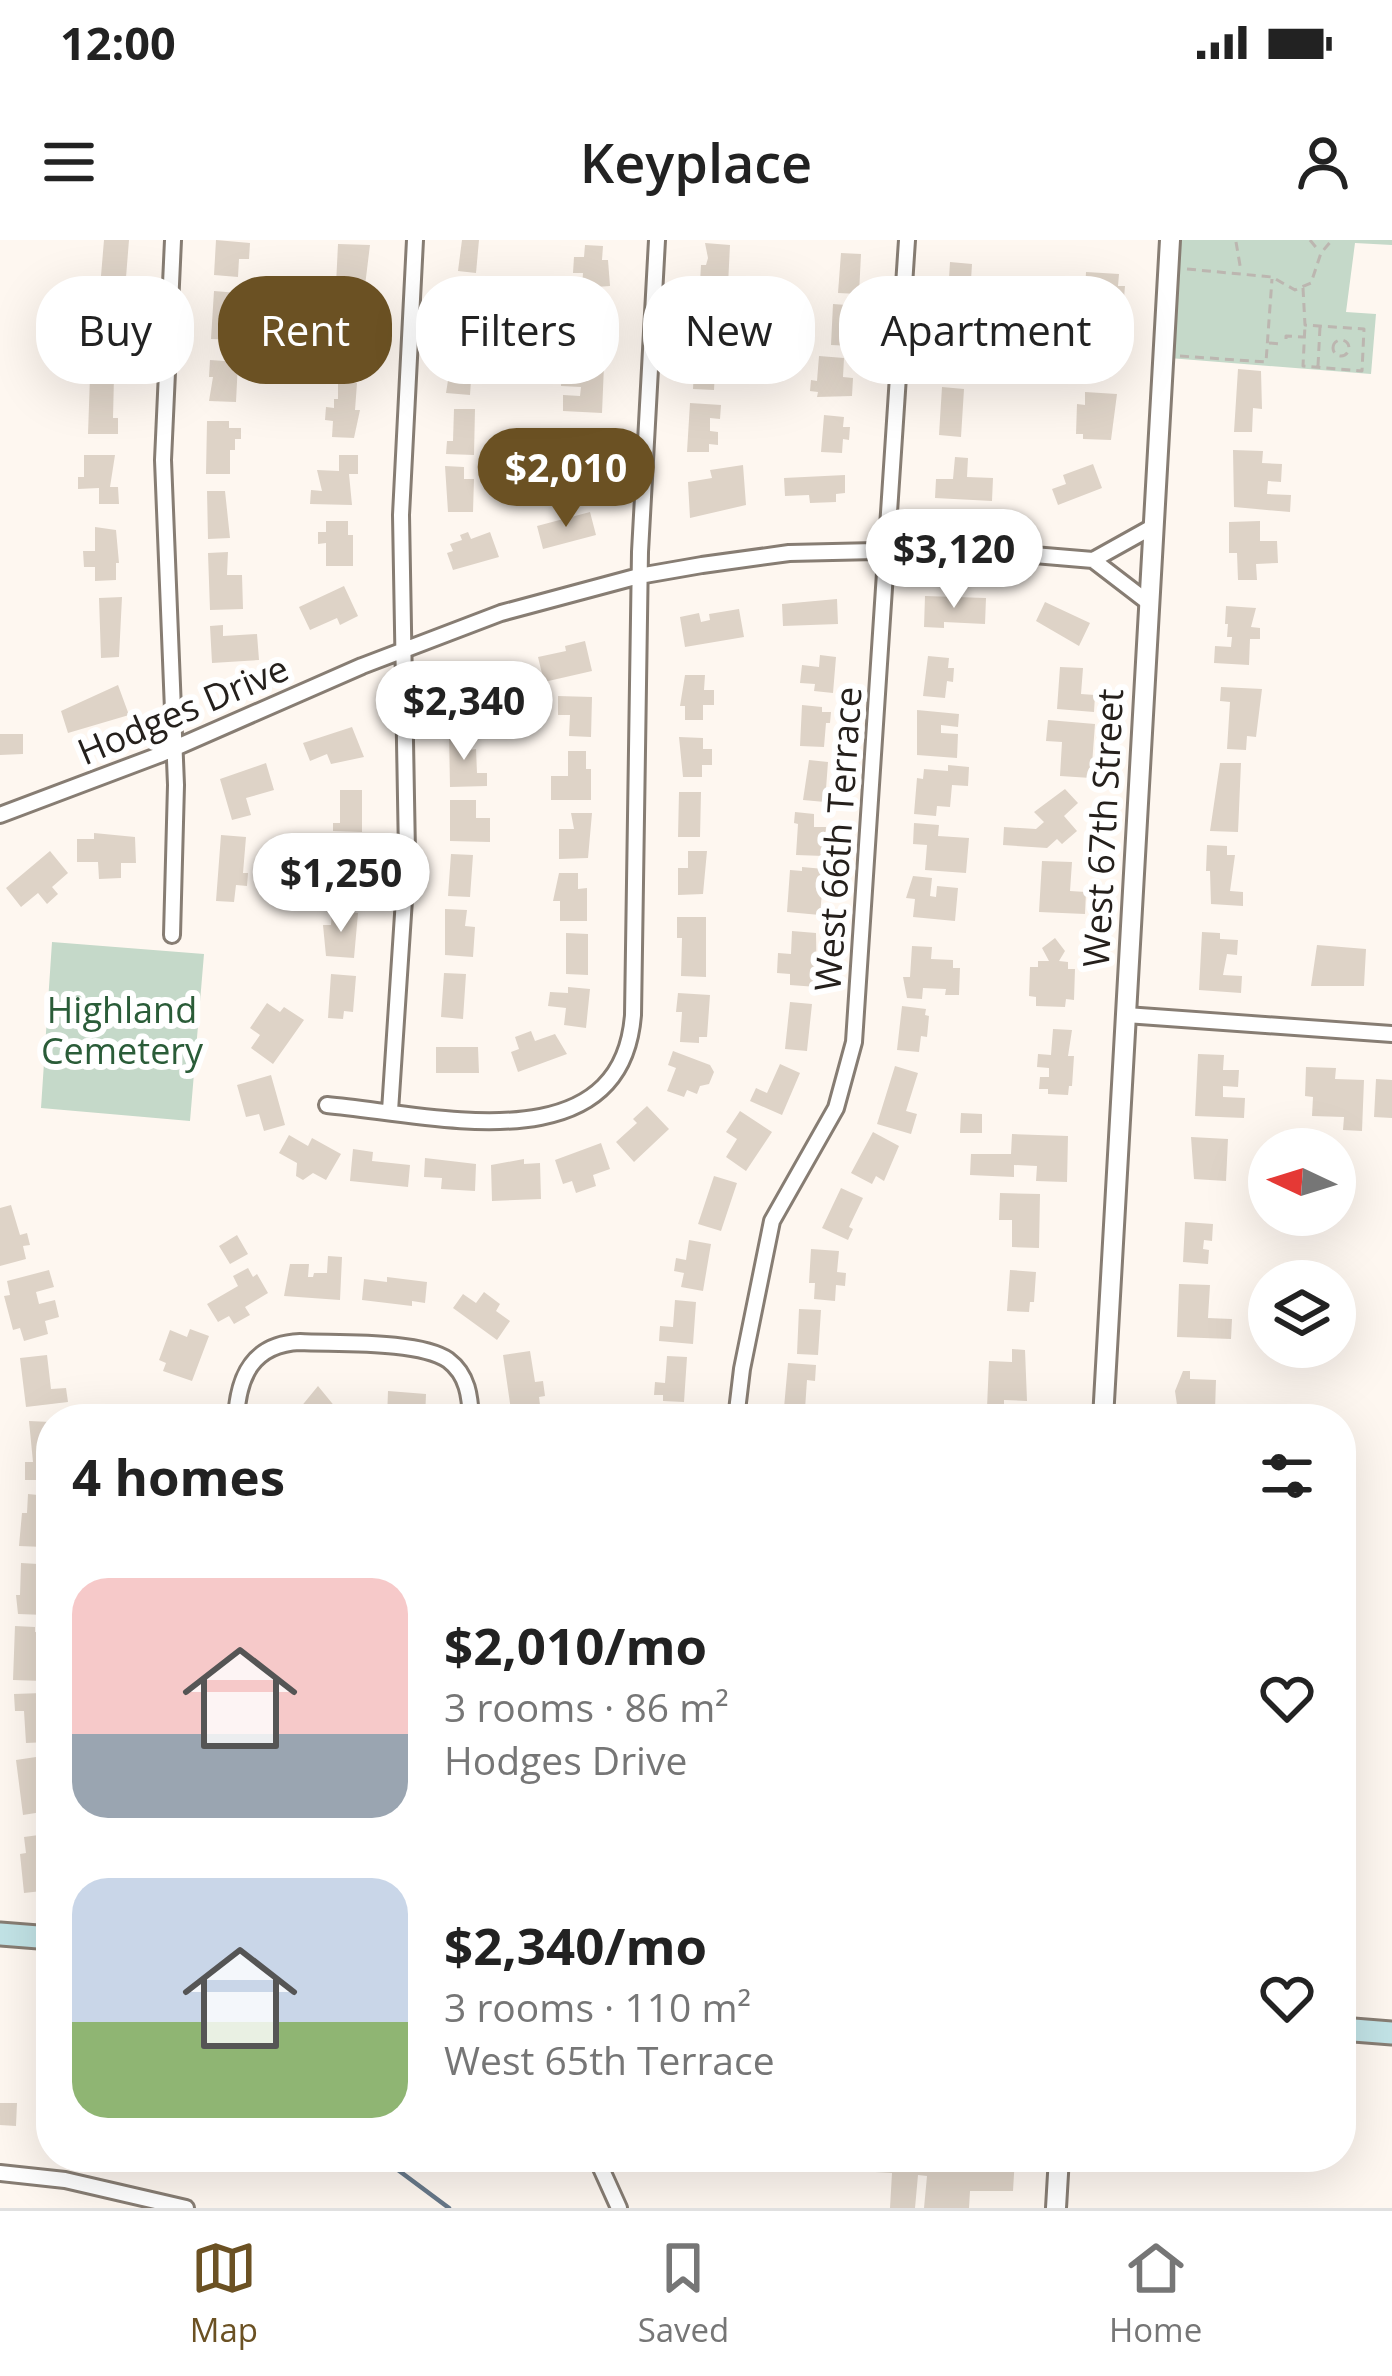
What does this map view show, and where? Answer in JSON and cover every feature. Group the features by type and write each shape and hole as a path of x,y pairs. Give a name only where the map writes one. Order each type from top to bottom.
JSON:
{"main road":[{"path":"0,1934 36,1937"},
{"path":"1356,2030 1392,2033"}],"street":[{"path":"172,935 174,748 164,460 173,240"},
{"path":"390,1111 406,854 400,515 415,240"},
{"path":"327,1105 453,1118 548,1118 590,1101 621,1068 633,1016 639,576 657,240"},
{"name":"West 66th Terrace","path":"738,1404 772,1221 836,1108 854,1042 907,240"},
{"name":"West 67th Street","path":"1103,1404 1154,526 1173,346 1170,240"},
{"path":"1149,603 1093,560 1154,526"},
{"name":"Hodges Drive","path":"0,814 501,613 639,576 789,553 887,548 1093,560"},
{"path":"0,828 23,807"},
{"path":"1126,1015 1392,1034"},
{"path":"238,1404 243,1372 255,1357 282,1342 422,1350 448,1360 464,1378 470,1404"},
{"path":"603,2172 619,2208"},
{"path":"1056,2208 1058,2172"},
{"path":"0,2173 83,2184 186,2208"}],"path":[{"path":"1310,240 1321,253"},
{"path":"1305,325 1364,329 1362,371 1303,366 1303,288 1332,240"},
{"path":"1235,242 1241,273"},
{"path":"1179,268 1272,277 1287,288 1303,288"},
{"path":"1173,346 1266,362 1272,277"},
{"path":"1318,368 1321,326"},
{"path":"1333,348 1341,339 1342,327"},
{"path":"1286,339 1304,337"},
{"path":"1341,339 1350,348 1363,350"},
{"path":"1267,343 1280,344"},
{"path":"1319,347 1333,348 1340,356 1339,369"},
{"path":"1340,356 1350,348"}],"green space":[{"path":"1176,240 1392,240 1392,245 1355,243 1346,312 1376,314 1371,374 1169,358"},
{"name":"Highland Cemetery","path":"52,942 204,954 190,1121 41,1108"}],"building":[{"path":"104,240 129,240 126,276 101,276"},
{"path":"216,240 250,243 249,259 239,259 238,276 214,275"},
{"path":"462,240 479,240 476,273 458,271"},
{"path":"705,243 730,245 728,276 700,276 701,265 708,258"},
{"path":"338,244 370,245 366,276 336,276"},
{"path":"585,245 603,246 602,260 608,260 609,276 573,273 574,257 584,257"},
{"path":"841,253 861,254 860,276 839,276"},
{"path":"950,262 972,264 971,276 949,276"},
{"path":"1086,272 1119,274 1119,276 1086,276"},
{"path":"214,291 218,291 218,339 211,339"},
{"path":"833,304 839,304 839,345 831,345"},
{"path":"819,356 839,358 839,384 853,384 852,396 817,397 818,392 810,391 817,381"},
{"path":"210,360 218,361 218,384 237,384 236,402 209,401 213,377 209,377"},
{"path":"1238,369 1261,371 1262,409 1253,408 1252,432 1234,432"},
{"path":"90,384 114,384 113,418 118,418 118,434 88,434"},
{"path":"338,384 357,384 355,410 360,410 354,438 332,437 333,421 325,420 326,407 334,408 334,399 338,399"},
{"path":"447,384 471,384 470,395 446,393"},
{"path":"603,384 602,413 563,411 563,395 580,396 581,387 561,386"},
{"path":"693,384 714,384 714,390 693,389"},
{"path":"942,387 964,389 961,437 939,435"},
{"path":"1085,392 1117,394 1111,440 1083,439 1083,434 1076,434 1077,404 1085,405"},
{"path":"690,403 721,405 720,419 710,418 710,431 718,432 718,445 709,444 709,452 687,452"},
{"path":"454,409 475,409 474,455 446,454 447,441 453,441"},
{"path":"824,415 844,417 843,427 850,427 842,453 821,452"},
{"path":"207,421 229,421 229,428 241,428 241,439 235,439 235,450 230,450 230,474 206,474"},
{"path":"579,428 599,429 597,477 576,476"},
{"path":"1233,450 1263,451 1262,463 1282,464 1281,482 1268,481 1267,494 1291,495 1290,512 1234,507"},
{"path":"84,455 115,455 110,487 118,487 119,504 99,504 99,488 78,489 78,477 84,477"},
{"path":"339,455 358,455 358,474 349,474 352,505 310,504 311,490 322,491 317,470 339,471"},
{"path":"955,457 968,458 967,477 993,478 992,501 935,498 936,479 953,479"},
{"path":"1093,464 1102,488 1058,505 1052,489 1066,484 1063,475"},
{"path":"743,465 746,505 690,518 688,482 712,478 710,470"},
{"path":"445,466 464,467 464,479 474,479 473,512 448,512"},
{"path":"845,475 845,493 836,494 836,502 810,503 809,495 785,496 784,478"},
{"path":"207,491 225,491 230,538 208,539"},
{"path":"590,512 596,535 543,549 537,526"},
{"path":"326,521 348,521 353,566 326,566 326,543 318,544 318,532 326,532"},
{"path":"1260,521 1260,541 1277,541 1278,563 1256,564 1257,580 1238,580 1237,553 1229,553 1229,522"},
{"path":"95,527 116,530 116,580 95,581 95,567 84,567 83,551 95,551"},
{"path":"468,532 471,539 490,532 499,557 453,570 447,553 453,551 450,544"},
{"path":"228,552 227,575 242,575 243,609 210,610 208,553"},
{"path":"344,586 358,616 340,625 337,618 310,630 299,607"},
{"path":"925,596 986,598 985,624 944,622 944,628 924,627"},
{"path":"122,597 119,657 101,658 99,598"},
{"path":"837,599 838,624 783,626 782,604"},
{"path":"1045,602 1090,623 1079,646 1036,621"},
{"path":"1226,606 1256,608 1251,627 1260,628 1260,639 1250,639 1249,665 1214,663 1215,646 1231,647"},
{"path":"739,609 744,637 685,647 680,617 699,613 701,622 710,620 709,614"},
{"path":"223,625 223,636 257,634 259,660 212,663 210,626"},
{"path":"585,641 592,671 544,682 538,657"},
{"path":"820,655 836,657 833,693 800,683 802,665 819,667"},
{"path":"928,656 949,658 948,668 954,668 945,698 923,696"},
{"path":"503,663 513,689 473,708 470,697 454,703 446,683 464,677 465,681"},
{"path":"1060,667 1083,668 1081,694 1095,695 1094,712 1057,709"},
{"path":"685,675 705,675 704,690 714,690 714,705 703,705 703,720 685,720 685,706 680,706"},
{"path":"118,685 129,715 68,733 61,711"},
{"path":"1221,687 1262,689 1256,737 1247,736 1246,750 1227,749 1230,702 1220,701"},
{"path":"558,696 592,697 591,737 569,736 570,715 558,715"},
{"path":"802,705 831,712 824,747 800,746"},
{"path":"917,710 959,714 958,727 941,725 941,733 958,734 957,758 917,755"},
{"path":"1048,720 1095,724 1091,778 1060,776 1062,742 1046,741"},
{"path":"352,727 364,757 331,764 327,754 310,761 303,743"},
{"path":"449,733 469,733 469,750 476,749 477,773 487,773 487,786 450,787"},
{"path":"0,734 23,734 23,754 0,755"},
{"path":"679,737 703,738 703,749 712,749 712,765 702,765 702,777 683,777"},
{"path":"568,751 586,751 591,800 551,800 551,776 568,776"},
{"path":"809,760 828,762 825,802 803,800"},
{"path":"266,763 274,790 246,798 251,815 232,820 220,779"},
{"path":"1220,763 1241,763 1238,832 1210,831"},
{"path":"948,765 969,767 968,786 952,785 950,807 937,806 936,816 914,814 917,778 923,779 924,769 948,771"},
{"path":"1065,789 1078,803 1064,816 1077,831 1062,844 1057,839 1047,848 1003,845 1004,827 1036,829 1044,822 1034,812"},
{"path":"340,790 362,790 362,832 333,831 333,823 340,823"},
{"path":"679,792 701,792 700,837 678,837"},
{"path":"450,800 476,800 476,818 490,818 490,842 450,841"},
{"path":"795,812 814,814 814,827 826,827 824,856 796,855"},
{"path":"571,813 592,813 588,858 559,859 559,829 574,829"},
{"path":"914,823 939,825 938,836 969,838 966,873 925,870 927,845 913,844"},
{"path":"94,833 135,837 136,863 121,863 121,878 99,879 98,862 77,862 77,839 94,839"},
{"path":"221,835 246,837 243,873 248,873 247,886 236,885 234,902 216,901"},
{"path":"332,845 358,846 356,881 363,882 362,901 340,900 340,894 329,893"},
{"path":"1207,845 1227,846 1227,855 1235,855 1230,891 1243,892 1243,906 1211,904"},
{"path":"50,851 68,873 52,887 58,894 47,904 38,893 21,907 6,888"},
{"path":"688,851 707,851 703,894 678,895 678,868 688,868"},
{"path":"451,854 473,855 470,897 448,896"},
{"path":"1042,861 1072,862 1070,891 1086,892 1085,914 1039,912"},
{"path":"802,867 824,869 820,915 787,912 790,870 802,871"},
{"path":"559,873 578,873 578,889 587,888 587,921 560,921 560,901 553,901"},
{"path":"913,876 932,878 930,896 936,897 937,886 958,888 955,921 913,917 915,899 906,898"},
{"path":"445,909 467,910 465,926 475,927 473,957 445,955"},
{"path":"332,911 358,913 354,958 326,956 323,925 331,925"},
{"path":"677,917 706,917 706,977 681,976"},
{"path":"792,931 816,933 817,987 790,985 790,974 777,973 778,953 791,954"},
{"path":"1202,932 1238,940 1237,955 1227,954 1223,975 1242,976 1241,993 1199,990"},
{"path":"566,933 588,934 588,975 566,974"},
{"path":"1055,938 1065,951 1059,961 1075,969 1074,1000 1066,999 1065,1007 1036,1006 1036,997 1029,996 1030,967 1049,961 1042,948"},
{"path":"1317,945 1366,949 1364,986 1311,986"},
{"path":"912,946 932,947 931,959 953,960 953,968 960,968 959,995 923,988 922,999 907,998 903,977 910,977"},
{"path":"444,973 466,974 463,1019 441,1017"},
{"path":"331,974 356,976 353,1012 344,1011 343,1019 328,1018"},
{"path":"568,987 590,989 586,1028 564,1025 566,1008 548,1006 550,992 568,993"},
{"path":"678,993 710,995 707,1037 699,1037 699,1043 680,1042"},
{"path":"790,1002 812,1004 807,1051 785,1049"},
{"path":"267,1003 304,1020 273,1064 251,1048 260,1035 250,1028"},
{"path":"902,1006 926,1009 929,1016 927,1037 921,1036 919,1052 897,1050"},
{"path":"1053,1029 1072,1030 1068,1095 1039,1089 1040,1077 1049,1077 1049,1068 1037,1067 1038,1054 1051,1055"},
{"path":"531,1031 535,1041 555,1034 567,1054 518,1072 511,1052 519,1049 515,1037"},
{"path":"436,1047 478,1047 479,1073 436,1073"},
{"path":"673,1051 710,1065 714,1072 697,1094 687,1090 684,1097 667,1091 676,1068 668,1065"},
{"path":"1198,1054 1224,1055 1223,1070 1239,1070 1238,1087 1223,1086 1223,1097 1245,1098 1244,1118 1195,1116"},
{"path":"780,1064 800,1073 782,1115 750,1101 756,1088 767,1093"},
{"path":"895,1066 918,1073 906,1111 917,1114 911,1134 877,1124"},
{"path":"1306,1067 1336,1068 1335,1079 1364,1080 1362,1131 1343,1128 1344,1117 1312,1116 1313,1097 1305,1096"},
{"path":"271,1075 285,1125 264,1131 259,1114 246,1117 237,1085"},
{"path":"1376,1079 1392,1080 1392,1118 1374,1117"},
{"path":"647,1106 669,1129 634,1162 616,1142"},
{"path":"740,1111 772,1132 746,1171 726,1157 737,1139 726,1132"},
{"path":"961,1113 982,1114 982,1133 960,1133"},
{"path":"873,1132 899,1146 884,1181 876,1176 872,1184 851,1173"},
{"path":"1012,1134 1068,1136 1067,1182 1036,1181 1037,1166 1014,1165 1014,1177 970,1175 971,1154 1011,1154"},
{"path":"289,1135 308,1146 312,1138 341,1154 326,1180 313,1173 303,1180 296,1176 297,1163 279,1153"},
{"path":"1191,1137 1228,1139 1226,1181 1194,1179"},
{"path":"601,1143 610,1169 593,1175 596,1186 576,1193 572,1181 563,1184 555,1160"},
{"path":"353,1149 373,1152 372,1161 410,1165 408,1187 350,1181"},
{"path":"425,1158 476,1164 475,1191 441,1189 442,1178 424,1177"},
{"path":"524,1159 524,1164 540,1163 541,1199 492,1201 491,1165"},
{"path":"714,1176 737,1183 721,1231 698,1224"},
{"path":"841,1188 863,1198 848,1240 822,1228"},
{"path":"1000,1193 1040,1194 1039,1248 1012,1247 1012,1220 999,1220"},
{"path":"11,1205 20,1235 27,1233 30,1245 23,1246 26,1259 0,1266 0,1208"},
{"path":"1185,1222 1213,1224 1212,1241 1204,1240 1208,1264 1183,1262"},
{"path":"237,1235 248,1254 230,1264 219,1246"},
{"path":"689,1240 711,1244 703,1291 681,1287 684,1273 674,1271 676,1258 686,1260"},
{"path":"811,1249 839,1251 837,1272 846,1273 845,1286 836,1285 835,1301 814,1299 815,1283 809,1283"},
{"path":"328,1256 342,1257 340,1300 284,1296 290,1264 309,1264 308,1277 313,1277 327,1273"},
{"path":"248,1268 268,1293 245,1307 250,1315 234,1324 229,1316 218,1322 207,1304 238,1286 233,1276"},
{"path":"49,1270 54,1287 36,1292 39,1304 55,1300 59,1317 45,1321 48,1334 24,1341 20,1328 13,1330 4,1296 10,1295 7,1281"},
{"path":"1010,1270 1036,1272 1029,1312 1007,1311"},
{"path":"387,1277 427,1282 425,1303 412,1301 412,1306 362,1300 364,1279 387,1282"},
{"path":"1179,1284 1210,1285 1208,1318 1232,1319 1231,1339 1177,1337"},
{"path":"484,1292 500,1304 496,1311 510,1321 497,1340 453,1308 463,1294 476,1303"},
{"path":"675,1300 696,1302 693,1344 659,1341 660,1326 673,1327"},
{"path":"799,1309 821,1310 818,1355 797,1354"},
{"path":"190,1329 209,1336 192,1381 163,1371 166,1363 159,1360 170,1330 187,1337"},
{"path":"1012,1349 1025,1350 1027,1401 987,1404 989,1361 1012,1362"},
{"path":"530,1351 535,1382 543,1381 545,1396 539,1397 540,1404 510,1404 503,1355"},
{"path":"47,1355 51,1389 66,1388 68,1402 26,1407 20,1358"},
{"path":"667,1356 687,1357 684,1402 663,1401 663,1395 654,1395 655,1382 665,1383"},
{"path":"788,1363 816,1365 815,1381 807,1380 805,1404 784,1404"},
{"path":"1183,1371 1190,1371 1190,1379 1216,1380 1215,1404 1177,1404 1175,1391"},
{"path":"318,1386 333,1404 303,1404"},
{"path":"388,1391 426,1394 426,1404 388,1404"},
{"path":"29,1421 36,1421 36,1480 25,1480 25,1462 33,1462"},
{"path":"28,1494 36,1495 36,1547 19,1546 22,1513 27,1513"},
{"path":"21,1563 36,1564 36,1615 18,1614 16,1595 20,1595"},
{"path":"15,1626 35,1627 36,1681 13,1680"},
{"path":"36,1693 36,1743 26,1743 24,1711 15,1711 14,1694"},
{"path":"36,1757 36,1813 23,1815 16,1760"},
{"path":"36,1835 36,1892 24,1893 20,1854 26,1853 24,1837"},
{"path":"0,2103 17,2103 16,2126 0,2125"},
{"path":"875,2172 1014,2172 1013,2191 970,2191 969,2208 924,2208 927,2176 918,2175 915,2208 890,2208 892,2173"}],"waterway":[{"path":"401,2172 449,2208"}]}
